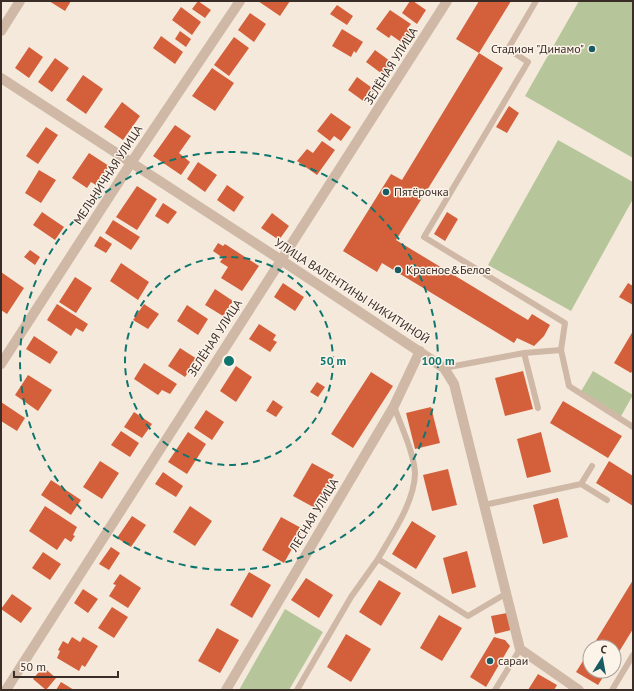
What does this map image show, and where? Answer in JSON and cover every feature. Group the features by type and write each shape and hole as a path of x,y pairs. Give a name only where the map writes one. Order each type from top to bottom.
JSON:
{"street":[{"path":"1,31 20,1"},
{"name":"МЕЛЬНИЧНАЯ УЛИЦА","path":"1,364 131,163 240,1"},
{"name":"ЗЕЛЁНАЯ УЛИЦА","path":"6,690 447,1"},
{"name":"УЛИЦА ВАЛЕНТИНЫ НИКИТИНОЙ","path":"1,78 444,368 454,384 520,649"},
{"name":"ЛЕСНАЯ УЛИЦА","path":"226,690 394,406 420,351"},
{"path":"520,649 579,690"}],"lane":[{"path":"536,1 508,49 528,62 424,236 565,323 561,350 569,386 633,427"},
{"path":"444,368 524,353 561,350"},
{"path":"524,353 538,408"},
{"path":"297,690 351,597 378,559 408,504 415,474 408,443 394,406"},
{"path":"581,484 592,466"},
{"path":"484,505 581,484 607,500"},
{"path":"378,559 468,616 507,593"},
{"path":"495,690 520,649"},
{"path":"612,690 633,655"}],"green space":[{"name":"Стадион \"Динамо\"","path":"579,1 633,1 633,158 525,96"},
{"path":"558,140 633,182 633,199 571,311 488,265"},
{"path":"593,371 633,395 620,418 580,393"},
{"path":"285,609 323,632 289,690 239,690"}],"building":[{"path":"49,1 71,1 65,11"},
{"path":"198,1 211,10 205,18 192,9"},
{"path":"258,1 290,1 280,16"},
{"path":"410,1 413,1 426,10 417,24 402,13"},
{"path":"479,1 511,1 479,53 456,39"},
{"path":"337,5 353,16 347,25 330,14"},
{"path":"181,7 201,22 192,35 172,20"},
{"path":"390,10 411,24 407,29 412,33 404,44 391,35 389,38 376,29"},
{"path":"250,13 266,24 254,42 238,30"},
{"path":"342,29 363,42 356,53 354,51 351,57 332,46"},
{"path":"180,31 191,39 186,47 175,39"},
{"path":"161,36 183,52 175,64 153,48"},
{"path":"234,37 249,48 229,76 214,65"},
{"path":"29,47 43,57 29,78 15,68"},
{"path":"375,50 394,64 385,76 366,62"},
{"path":"479,53 503,68 396,240 528,320 532,314 550,325 544,336 534,346 517,338 514,343 382,263 377,272 343,251 391,174 402,180"},
{"path":"55,58 69,68 52,92 38,82"},
{"path":"212,68 234,83 215,111 192,96"},
{"path":"83,75 103,89 86,114 66,100"},
{"path":"357,77 375,90 366,103 348,90"},
{"path":"122,102 140,116 123,140 104,127"},
{"path":"509,106 519,113 507,133 496,127"},
{"path":"331,113 351,127 341,141 334,136 330,141 317,131"},
{"path":"175,125 191,136 179,153 190,162 181,175 153,156"},
{"path":"46,127 58,135 38,164 26,156"},
{"path":"322,141 335,150 317,175 297,161 307,149 313,153"},
{"path":"89,153 109,166 96,185 91,182 87,188 72,178"},
{"path":"198,162 217,175 205,192 187,179"},
{"path":"39,170 56,180 41,203 25,193"},
{"path":"227,185 244,197 234,212 217,200"},
{"path":"137,186 157,199 137,230 116,217"},
{"path":"163,203 177,212 168,224 155,216"},
{"path":"42,212 64,227 55,240 33,225"},
{"path":"447,212 458,219 445,241 434,234"},
{"path":"272,213 289,226 279,240 261,228"},
{"path":"113,220 140,237 131,250 105,233"},
{"path":"100,236 112,244 106,253 94,246"},
{"path":"218,243 223,246 225,244 259,266 242,291 221,278 228,267 220,262 223,258 213,251"},
{"path":"30,250 40,257 35,265 24,257"},
{"path":"121,263 149,282 138,300 110,281"},
{"path":"1,272 24,288 7,314 1,310"},
{"path":"75,277 92,288 76,313 59,302"},
{"path":"283,283 304,297 295,311 274,297"},
{"path":"628,283 633,286 633,305 619,297"},
{"path":"215,289 233,301 223,316 205,305"},
{"path":"57,304 88,324 83,332 76,328 71,336 47,320"},
{"path":"144,304 159,314 148,329 133,320"},
{"path":"187,305 208,319 198,335 177,321"},
{"path":"259,324 276,335 273,340 277,342 270,352 249,339"},
{"path":"633,331 633,370 631,373 614,363"},
{"path":"34,336 58,352 50,364 26,349"},
{"path":"180,348 197,359 185,377 168,366"},
{"path":"144,363 177,384 170,394 162,390 158,395 134,379"},
{"path":"236,366 252,377 236,402 220,391"},
{"path":"523,371 533,409 505,416 495,378"},
{"path":"371,372 393,386 353,448 331,434"},
{"path":"28,375 52,390 38,411 15,395"},
{"path":"317,382 325,387 318,397 310,392"},
{"path":"273,400 283,407 276,417 266,411"},
{"path":"563,401 622,436 608,458 550,423"},
{"path":"1,402 25,418 17,431 1,421"},
{"path":"431,407 440,443 415,449 406,413"},
{"path":"206,410 224,422 212,440 194,428"},
{"path":"134,412 152,424 142,438 124,427"},
{"path":"121,431 139,443 130,457 111,445"},
{"path":"188,432 206,444 187,474 168,462"},
{"path":"541,432 551,472 527,478 517,439"},
{"path":"100,461 119,473 102,499 83,487"},
{"path":"609,461 633,476 633,506 596,483"},
{"path":"312,463 334,475 315,508 293,496"},
{"path":"448,469 457,505 432,511 423,475"},
{"path":"163,472 183,486 176,497 155,484"},
{"path":"51,480 81,500 71,515 41,495"},
{"path":"558,498 568,537 543,544 533,505"},
{"path":"45,506 77,527 73,535 75,536 71,542 65,538 57,550 29,531"},
{"path":"190,506 212,521 195,546 173,532"},
{"path":"132,516 146,525 131,547 117,538"},
{"path":"281,517 303,529 284,563 262,550"},
{"path":"412,521 436,536 416,569 392,554"},
{"path":"111,547 120,553 109,570 99,564"},
{"path":"467,551 476,587 452,594 443,558"},
{"path":"43,552 61,564 50,580 32,568"},
{"path":"249,572 271,585 252,618 230,605"},
{"path":"120,574 141,588 128,608 109,596 116,585 113,584"},
{"path":"306,578 333,595 319,618 291,600"},
{"path":"379,580 401,593 381,626 359,612"},
{"path":"633,580 633,629 622,647 622,639 597,639"},
{"path":"83,589 98,599 88,613 74,603"},
{"path":"12,594 32,608 21,623 1,609"},
{"path":"112,607 128,617 114,638 98,628"},
{"path":"507,613 511,630 495,634 491,616"},
{"path":"439,615 462,628 442,661 420,648"},
{"path":"217,628 239,640 220,673 198,661"},
{"path":"346,634 371,649 351,682 327,667"},
{"path":"72,637 80,642 83,637 98,646 85,667 82,665 79,671 57,658 60,651 58,650 63,641 68,644"},
{"name":"сараи","path":"494,637 505,640 510,646 486,687 470,677"},
{"path":"582,663 582,676 576,672"},
{"path":"43,667 56,678 46,690 33,679"},
{"path":"538,674 557,685 554,690 528,690"},
{"path":"588,679 602,679 598,685"},
{"path":"61,682 74,690 56,690"}],"place":[{"name":"Стадион \"Динамо\"","path":"592,49"},
{"name":"Пятёрочка","path":"386,192"},
{"name":"Красное&Белое","path":"398,270"},
{"name":"сараи","path":"490,661"}]}
